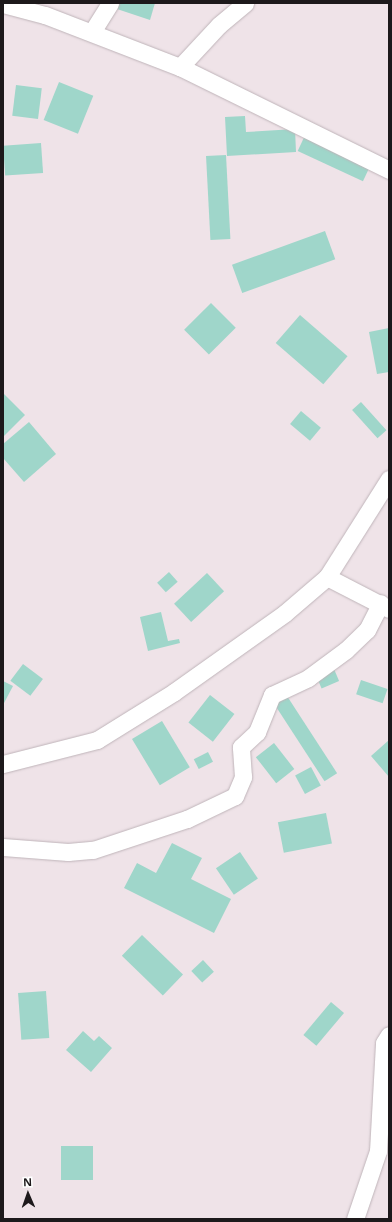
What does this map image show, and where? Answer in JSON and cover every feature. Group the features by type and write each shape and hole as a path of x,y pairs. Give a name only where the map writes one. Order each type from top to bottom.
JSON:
{"street":[{"path":"92,32 110,3"},
{"path":"180,68 219,25 245,3"},
{"path":"3,4 92,32 180,68 389,170"},
{"path":"3,764 97,740 174,692 285,613 327,577 389,479"},
{"path":"3,847 68,852 93,850 187,819 235,796 243,778 242,747 257,732 272,694 308,678 346,650 367,630 385,606 327,577"},
{"path":"355,1219 378,1151 384,1043 389,1035"}],"building":[{"path":"120,3 155,3 150,20 117,9"},
{"path":"59,82 93,96 78,134 44,120"},
{"path":"16,85 42,88 38,119 12,116"},
{"path":"245,116 246,132 295,129 296,152 227,156 225,117"},
{"path":"307,131 372,161 363,181 298,151"},
{"path":"41,143 43,173 5,176 3,146"},
{"path":"226,155 230,239 210,240 206,156"},
{"path":"325,231 335,259 242,293 232,265"},
{"path":"211,303 236,328 209,355 184,330"},
{"path":"300,315 348,356 323,384 276,343"},
{"path":"389,328 389,372 377,374 369,332"},
{"path":"3,393 25,415 3,437"},
{"path":"361,402 386,430 378,438 352,410"},
{"path":"301,411 321,428 310,441 290,424"},
{"path":"29,422 56,454 24,482 3,458 3,444"},
{"path":"169,572 178,582 166,592 157,583"},
{"path":"207,573 224,591 191,622 174,604"},
{"path":"161,612 168,641 179,639 180,643 148,651 140,617"},
{"path":"23,664 43,679 30,696 10,681"},
{"path":"334,669 339,681 322,688 317,676"},
{"path":"361,680 387,689 383,703 356,694"},
{"path":"3,681 13,686 3,705"},
{"path":"210,695 234,714 213,742 188,723"},
{"path":"287,696 337,773 325,781 274,704"},
{"path":"162,721 190,767 160,785 132,739"},
{"path":"389,740 389,777 371,756"},
{"path":"274,743 294,769 276,783 256,757"},
{"path":"208,752 213,762 199,769 194,759"},
{"path":"311,767 321,786 305,794 295,775"},
{"path":"326,813 332,843 284,853 278,822"},
{"path":"172,843 202,858 191,879 231,899 214,933 124,888 137,863 156,873"},
{"path":"240,852 258,879 234,895 216,868"},
{"path":"142,935 183,975 163,995 122,956"},
{"path":"203,960 214,972 202,983 191,971"},
{"path":"46,991 49,1038 21,1040 18,993"},
{"path":"331,1002 344,1013 316,1046 303,1035"},
{"path":"83,1031 94,1041 99,1036 112,1048 91,1072 66,1050"},
{"path":"61,1146 93,1146 93,1180 61,1180"}]}
